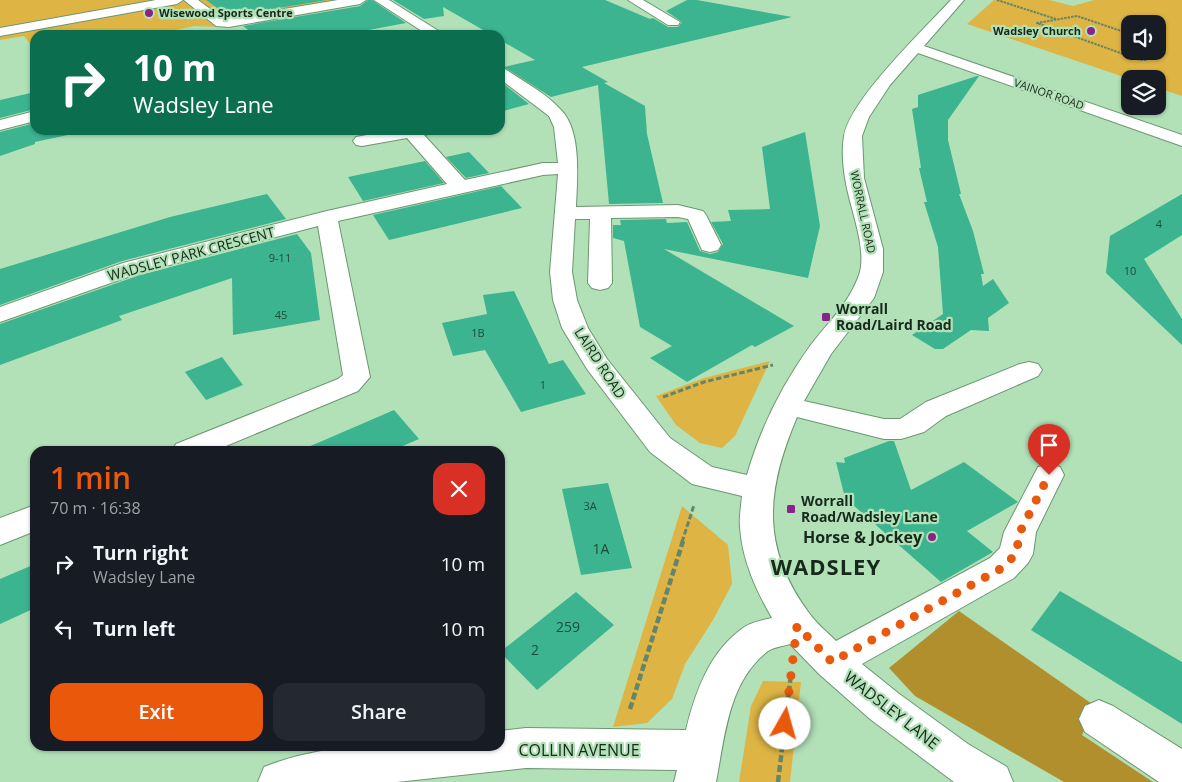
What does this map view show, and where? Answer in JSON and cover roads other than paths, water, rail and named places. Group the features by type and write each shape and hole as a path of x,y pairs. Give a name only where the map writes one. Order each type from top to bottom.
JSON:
{"street":[{"path":"0,32 177,0"},
{"path":"190,0 221,23 229,24 360,0"},
{"path":"380,0 430,30"},
{"path":"634,0 673,22"},
{"name":"WORRALL ROAD","path":"758,489 770,446 788,406 820,351 862,298 872,272 872,249 854,178 853,136 860,117 884,82 916,48 953,1"},
{"path":"150,5 163,16"},
{"name":"VAINOR ROAD","path":"916,48 1182,141"},
{"name":"LAIRD ROAD","path":"505,76 545,104 556,114 563,127 568,168 561,272 565,300 575,328 596,363 660,446 703,476 758,489"},
{"path":"0,125 30,117"},
{"path":"362,142 401,135"},
{"path":"420,135 460,187"},
{"name":"WADSLEY PARK CRESCENT","path":"0,315 130,268 327,218 460,187 543,169 568,168"},
{"path":"600,212 600,283"},
{"path":"564,213 688,213 696,216 710,245"},
{"path":"199,446 348,385 356,377 327,218"},
{"path":"788,406 884,429 901,429 914,425 936,409 1030,370"},
{"path":"832,662 1002,568 1016,554 1020,532 1049,475"},
{"name":"WADSLEY LANE","path":"758,489 756,527 762,560 776,593 797,626 832,662 884,706 953,758 992,782"},
{"path":"0,532 30,519"},
{"path":"698,766 713,700 730,665 757,638 797,626"},
{"path":"1099,718 1182,773"},
{"name":"COLLIN AVENUE","path":"505,750 526,748 617,750 698,766"},
{"name":"COLLIN AVENUE","path":"279,782 337,768 498,751"}],"place":[{"name":"Wisewood Sports Centre","path":"149,13"},
{"name":"Wadsley Church","path":"1091,31"},
{"name":"Worrall Road/Laird Road","path":"826,317"},
{"name":"Worrall Road/Wadsley Lane","path":"791,509"},
{"name":"Horse & Jockey","path":"932,537"}],"district":[{"name":"WADSLEY","path":"826,567"}]}
